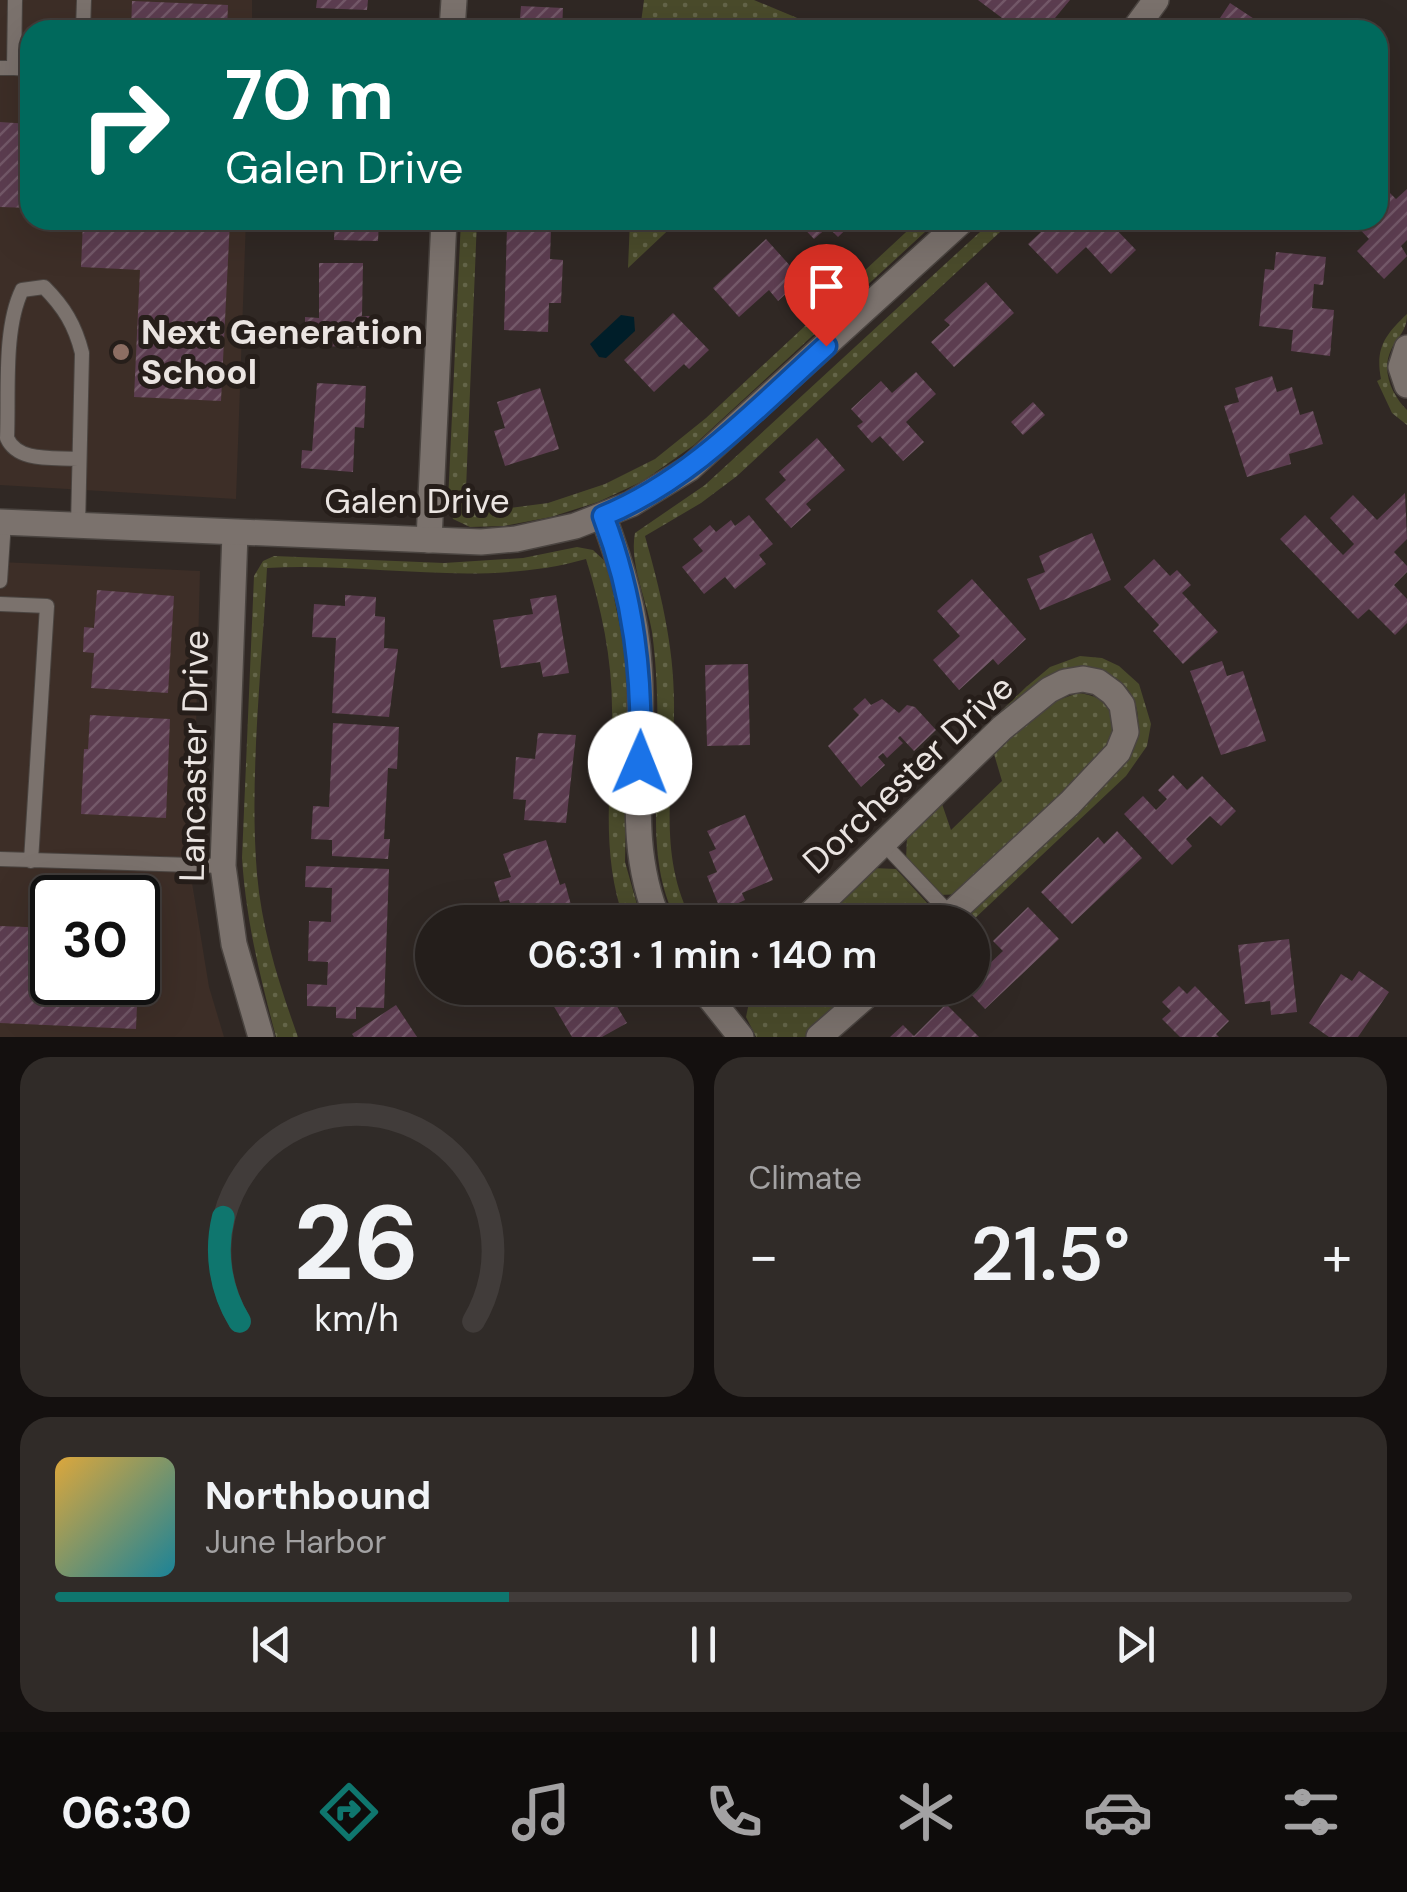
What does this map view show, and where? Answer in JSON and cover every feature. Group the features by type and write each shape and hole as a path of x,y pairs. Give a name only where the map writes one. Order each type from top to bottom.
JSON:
{"street":[{"path":"429,540 444,230"},
{"name":"Galen Drive","path":"2,522 429,540 516,539 568,528 631,504 690,468 952,230"},
{"path":"1407,348 1402,367 1407,384"},
{"path":"603,516 631,607 639,663 637,828 646,894 651,905"},
{"name":"Lancaster Drive","path":"236,532 223,866 234,944 262,1037"},
{"name":"Dorchester Drive","path":"820,905 1002,728 1048,690 1083,679 1098,682 1122,705 1126,724 1118,752 1070,804 960,905"},
{"path":"724,1005 742,1037"},
{"path":"820,1037 855,1005"}],"lane":[{"path":"7,68 15,0"},
{"path":"78,459 20,454 12,449 7,438 14,315 22,290 32,286 44,286 62,305 80,341 78,526"},
{"path":"0,581 2,522"},
{"path":"0,604 47,606 31,862"},
{"path":"884,844 935,905"},
{"path":"0,859 223,866"}],"shaded area":[{"name":"Next Generation School","path":"0,0 252,0 252,20 20,20 20,230 246,230 236,499 0,485"},
{"path":"0,562 200,571 192,883 209,987 224,1037 0,1037"}],"green space":[{"path":"644,0 754,0 802,20 641,20"},
{"path":"461,230 477,230 465,514 548,503 605,484 655,459 706,418 908,230 927,230 694,445 643,481 598,502 504,526 470,527 453,519 448,502"},
{"path":"630,230 668,230 628,268"},
{"path":"982,230 1002,230 737,476 645,536 672,660 671,842 674,870 685,905 670,905 659,864 655,665 652,632 634,557 635,533 705,485"},
{"path":"1407,314 1387,366 1393,390 1407,410 1407,425 1392,413 1377,381 1381,379 1379,359 1384,343"},
{"path":"577,547 593,550 607,563 629,671 625,862 637,905 620,905 612,872 611,677 602,617 586,559 506,572 267,568 255,761 257,874 272,957 298,1037 276,1037 254,948 242,858 254,576 263,561 274,556 444,563 523,558"},
{"path":"1080,656 1102,658 1119,666 1139,684 1151,724 1147,746 1126,776 989,905 974,905 1130,757 1138,721 1129,691 1105,672 1068,670 812,905 800,905 1025,688 1050,667"},
{"path":"1078,693 1098,699 1110,711 1110,749 962,894 941,895 906,860 907,837 942,804 951,830 1002,781 994,754 1047,704"},
{"path":"873,868 896,869 929,905 834,905"},
{"path":"748,1005 844,1007 812,1037 756,1037 746,1017"}],"water":[{"path":"621,315 634,317 635,331 606,358 599,357 590,344"}],"building":[{"path":"317,0 368,0 367,10 316,8"},
{"path":"978,0 1070,0 1053,20 1005,20"},
{"path":"132,1 228,5 227,20 131,20"},
{"path":"1230,3 1256,20 1219,20"},
{"path":"521,6 563,8 562,20 520,20"},
{"path":"0,122 20,123 20,208 0,207"},
{"path":"1407,189 1407,240 1401,246 1407,256 1384,279 1357,251 1369,239 1360,230 1388,230 1388,193 1396,199"},
{"path":"83,230 230,230 221,401 134,397 140,270 81,267"},
{"path":"334,230 379,230 378,241 334,240"},
{"path":"507,230 551,230 550,259 563,260 561,303 549,303 548,332 504,330"},
{"path":"805,230 824,230 814,239"},
{"path":"1043,230 1117,230 1136,250 1111,274 1086,247 1057,274 1028,244"},
{"path":"766,239 802,279 778,301 769,290 739,317 713,288"},
{"path":"1276,252 1326,257 1323,285 1314,284 1312,308 1334,310 1330,356 1291,351 1293,330 1259,326 1265,269 1274,270"},
{"path":"319,263 363,263 362,316 375,316 375,347 305,346 305,317 319,318"},
{"path":"986,282 1014,313 954,367 931,342 950,325 944,320"},
{"path":"673,313 709,350 689,369 684,364 654,392 624,360"},
{"path":"916,372 936,394 906,422 924,442 903,461 880,436 872,443 857,426 863,422 851,409 881,381 892,393"},
{"path":"1272,376 1277,392 1292,387 1300,415 1313,411 1323,444 1289,454 1291,464 1247,477 1224,406 1239,402 1235,388"},
{"path":"317,383 366,386 364,428 355,427 353,472 301,468 302,450 312,451"},
{"path":"540,388 559,449 505,466 494,431 505,428 497,402"},
{"path":"1033,402 1045,415 1023,435 1011,422"},
{"path":"817,438 845,470 806,504 811,510 791,528 765,499 786,480 779,472"},
{"path":"1405,493 1407,539 1394,552 1407,566 1407,572 1394,585 1407,599 1407,623 1395,635 1369,609 1358,619 1280,539 1305,515 1343,555 1354,544 1330,518 1353,495 1377,520"},
{"path":"749,515 773,544 759,555 766,564 735,589 725,577 704,594 682,567 703,551 693,539 710,525 716,532 731,520 735,526"},
{"path":"1092,533 1111,580 1040,610 1027,579 1045,572 1039,556"},
{"path":"1154,559 1170,576 1177,570 1191,585 1182,593 1218,632 1183,664 1153,631 1159,625 1124,587"},
{"path":"972,579 1026,639 998,665 993,659 959,690 933,660 960,636 937,611"},
{"path":"97,590 174,596 168,693 91,688 94,653 83,652 84,627 94,628"},
{"path":"345,595 376,597 375,616 385,617 384,648 398,649 389,717 332,713 336,638 312,637 314,604 345,606"},
{"path":"556,595 569,673 543,677 540,662 501,668 493,620 533,614 530,599"},
{"path":"1222,661 1227,676 1243,671 1266,741 1221,755 1190,671"},
{"path":"748,664 750,745 707,746 705,665"},
{"path":"865,698 871,705 882,699 899,713 907,705 915,707 936,730 914,751 900,736 903,743 887,758 883,753 878,757 885,765 861,787 828,746 859,715 853,709"},
{"path":"90,715 170,719 166,818 81,814"},
{"path":"333,723 399,727 397,769 388,768 384,839 390,839 388,859 332,856 332,840 311,839 313,806 329,807"},
{"path":"538,733 576,735 566,823 524,820 526,800 513,799 516,757 535,759"},
{"path":"1173,775 1187,790 1202,776 1236,811 1221,826 1210,816 1186,839 1192,846 1172,865 1124,814 1143,796 1156,810 1167,799 1158,790"},
{"path":"745,815 773,880 742,893 745,900 719,905 707,876 717,872 709,852 716,849 707,831"},
{"path":"1117,831 1142,858 1072,924 1041,892 1098,837 1104,844"},
{"path":"546,840 560,885 565,883 571,905 500,902 494,882 511,877 503,854"},
{"path":"306,866 389,869 384,1008 356,1007 356,1019 336,1018 336,1007 307,1006 307,984 327,985 328,962 308,961 309,921 331,922 332,888 305,887"},
{"path":"1028,907 1059,939 990,1004 990,963 1003,951 993,941"},
{"path":"0,926 30,927 30,1005 137,1005 136,1029 0,1023"},
{"path":"1289,939 1297,1012 1271,1015 1270,1001 1245,1004 1238,945"},
{"path":"1359,971 1389,992 1358,1037 1329,1037 1309,1023 1341,974 1352,981"},
{"path":"1179,986 1187,994 1195,986 1229,1021 1216,1034 1219,1037 1180,1037 1162,1019 1171,1011 1162,1002"},
{"path":"396,1005 417,1037 354,1037 352,1034"},
{"path":"553,1005 616,1005 627,1023 602,1037 572,1037"},
{"path":"947,1005 979,1037 890,1037 903,1025 914,1036"}],"place":[{"name":"Next Generation School","path":"121,352"}],"route":[{"path":"640,763 639,663 631,607 603,516 631,504 690,468 826,346"}]}
